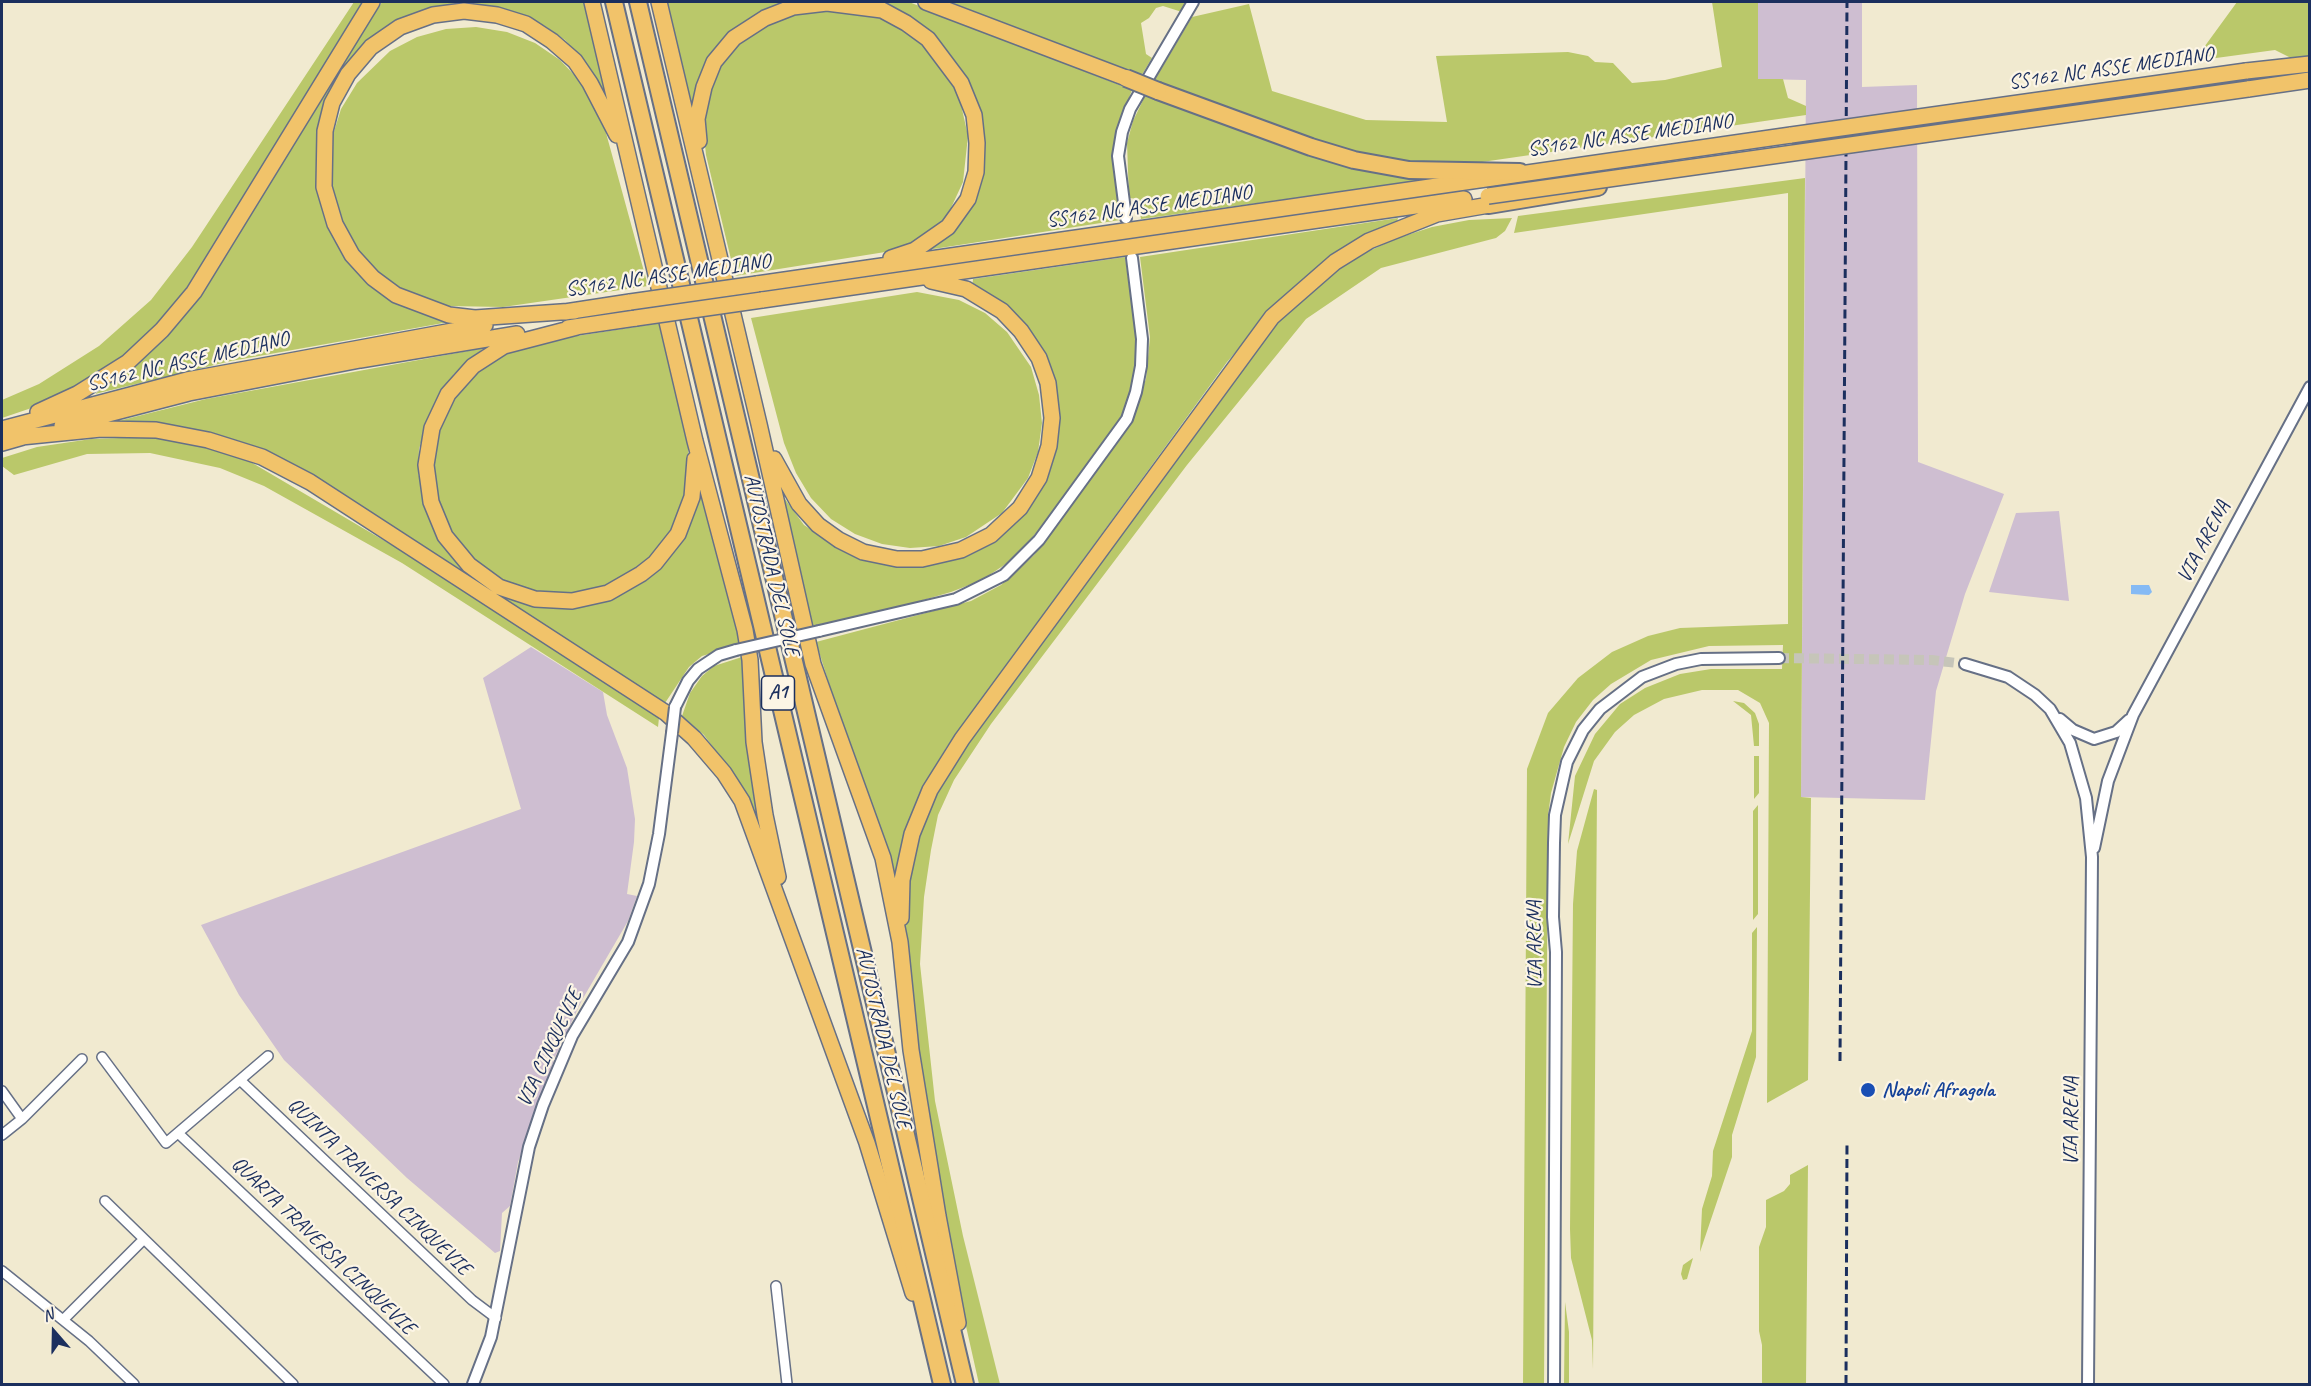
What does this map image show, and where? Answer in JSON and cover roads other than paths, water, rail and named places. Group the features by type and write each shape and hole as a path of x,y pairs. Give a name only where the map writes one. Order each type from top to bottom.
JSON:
{"highway":[{"path":"4,428 77,394 128,362 162,330 194,292 372,2"},
{"path":"592,2 695,441 745,630 750,660 754,742 764,805 790,929"},
{"name":"AUTOSTRADA DEL SOLE","path":"614,2 942,1384"},
{"name":"AUTOSTRADA DEL SOLE","path":"638,2 965,1384"},
{"path":"659,2 813,663 883,858 900,942 911,1050 938,1216 970,1384"},
{"path":"926,2 1158,91 1311,147 1354,160 1409,170 1482,175 1519,172"},
{"path":"702,186 697,119 704,87 714,62 734,38 765,18 793,7 826,3 882,10 928,39 961,83 974,115 977,143 976,172 968,198 948,227 915,250 856,270"},
{"path":"575,311 475,318 449,315 396,295 373,278 352,255 335,224 324,187 325,131 332,103 348,74 371,46 400,27 434,15 464,11 497,15 526,24 552,41 575,61 607,114 632,172"},
{"name":"SS162 NC ASSE MEDIANO","path":"1519,172 2310,63"},
{"name":"SS162 NC ASSE MEDIANO","path":"1679,169 2310,80"},
{"path":"900,942 904,868 912,834 930,790 962,739 1272,317 1335,262 1369,242 1437,214 1488,200 1611,185 1679,169"},
{"name":"SS162 NC ASSE MEDIANO","path":"4,428 187,380 356,347 630,302 1482,175"},
{"name":"SS162 NC ASSE MEDIANO","path":"2,443 200,391 468,341 1488,200"},
{"path":"759,424 782,475 799,504 818,525 839,540 864,552 897,559 922,559 961,550 991,535 1020,508 1039,478 1049,446 1052,418 1048,383 1039,358 1022,331 1002,311 966,289 943,282 907,279"},
{"path":"577,327 504,346 473,366 448,394 432,428 426,465 431,502 445,536 469,565 499,587 535,599 572,601 608,592 633,579 656,562 678,534 692,496 695,441"},
{"path":"21,437 101,429 180,433 262,457 310,482 666,713 694,738 724,773 742,801 867,1143 942,1384"}],"street":[{"path":"1126,218 1118,156 1122,132 1131,109 1193,2"},
{"name":"VIA CINQUEVIE","path":"473,1384 496,1318 529,1147 543,1105 572,1036 628,942 649,884 659,834 675,707 688,681 698,669 719,655 956,598 1004,575 1039,540 1126,419 1142,366 1142,339 1132,258"},
{"name":"VIA ARENA","path":"2092,857 2108,781 2133,715 2310,387"},
{"name":"VIA ARENA","path":"1554,1384 1556,976 1553,917 1554,843 1555,815 1567,762 1583,730 1600,709 1642,677 1676,664 1701,660 1779,658"},
{"name":"VIA ARENA","path":"1965,664 1991,671 2021,685 2073,730 2094,739 2116,732 2133,715"},
{"name":"VIA ARENA","path":"2056,716 2079,767 2086,798 2092,857 2088,1384"},
{"path":"102,1057 166,1143 268,1056"},
{"path":"2,1135 22,1119 82,1059"},
{"name":"QUINTA TRAVERSA CINQUEVIE","path":"240,1080 472,1300 496,1318"},
{"path":"2,1091 22,1119"},
{"name":"QUARTA TRAVERSA CINQUEVIE","path":"178,1133 444,1384"},
{"path":"105,1201 293,1384"},
{"path":"63,1320 144,1239"},
{"path":"2,1271 63,1320 134,1384"},
{"path":"776,1286 787,1384"}],"water":[{"path":"2131,585 2149,585 2152,592 2149,595 2131,594"}],"tunnel":[{"path":"1779,658 1932,660 1965,664"}],"railway":[{"path":"1840,1061 1847,2"},
{"path":"1846,1384 1847,1142"}],"place":[{"name":"Napoli Afragola","path":"1868,1090"}]}
